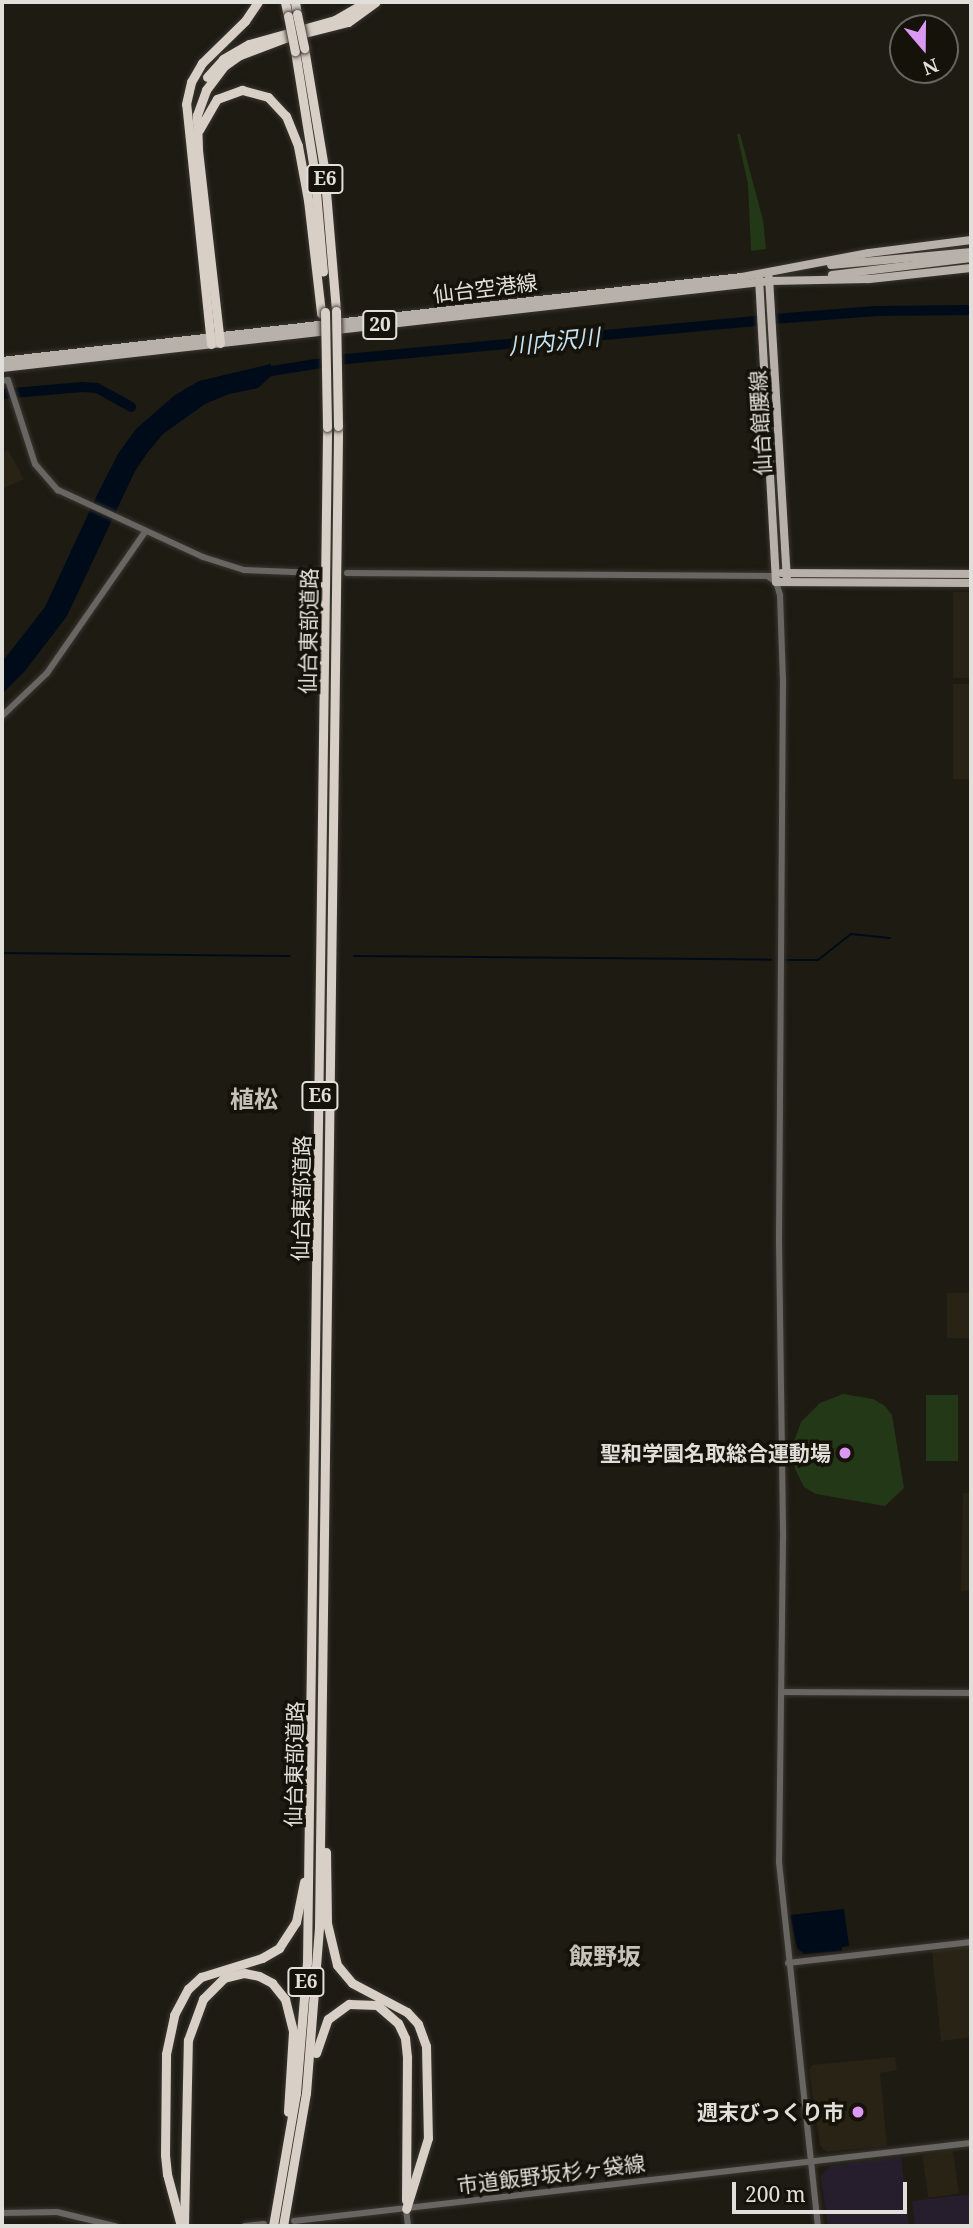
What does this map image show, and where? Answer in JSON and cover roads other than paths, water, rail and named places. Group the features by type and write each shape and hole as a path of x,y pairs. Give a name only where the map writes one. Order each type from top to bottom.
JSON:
{"highway":[{"path":"215,340 186,104 196,72 209,54 245,21 258,2"},
{"name":"仙台東部道路","path":"285,2 296,14"},
{"name":"仙台東部道路","path":"295,2 317,120 331,232 327,358 332,427"},
{"path":"300,2 296,14 303,49"},
{"path":"188,121 203,83 231,54 270,36 346,15 366,2"},
{"path":"215,340 198,135 197,115 202,100 212,80 224,66 249,51 348,22 376,2"},
{"name":"仙台東部道路","path":"283,2226 306,2093 315,2003 332,427 327,312 303,49"},
{"path":"198,135 211,106 233,92 261,93 275,102 286,116 298,146 327,312"},
{"path":"317,1764 327,1923 334,1958 352,1983 400,2007 412,2017 426,2046 428,2138 406,2209"},
{"path":"183,2226 166,2165 166,2054 171,2025 183,1996 194,1982 209,1973 270,1954 291,1933 303,1898 317,1764"},
{"name":"仙台東部道路","path":"268,2225 279,2197 296,2093 304,2003 317,1764"},
{"path":"183,2226 188,2040 196,2015 208,1993 224,1978 236,1974 259,1976 272,1983 285,1999 291,2014 293,2051 279,2197"},
{"path":"291,2188 303,2142 317,2044 322,2027 341,2008 367,2003 377,2005 393,2016 405,2038 406,2209"}],"main road":[{"name":"仙台空港線","path":"759,279 769,272 790,267 971,240"},
{"path":"790,267 969,255"},
{"path":"791,280 969,255"},
{"name":"仙台空港線","path":"2,361 759,279 869,279 971,268"},
{"name":"仙台館腰線","path":"769,272 787,577"},
{"name":"仙台館腰線","path":"759,279 774,577"},
{"name":"仙台空港線","path":"2,368 215,340"},
{"path":"774,577 971,574"},
{"path":"787,577 971,583"}],"street":[{"path":"2,381 8,380 32,457 40,473 58,489 87,505 203,557 244,570 317,573"},
{"path":"2,716 47,673 145,532"},
{"path":"346,573 774,577 780,595 783,679 779,1241 783,1426 779,1862 818,2226"},
{"path":"780,595 787,577"},
{"path":"782,1692 967,1693"},
{"path":"788,1963 971,1942"},
{"name":"市道飯野坂杉ヶ袋線","path":"294,2221 971,2143"},
{"path":"406,2209 408,2226"},
{"path":"2,2213 57,2212 115,2226"},
{"path":"245,2226 268,2225"}],"water":[{"path":"271,364 271,376 258,388 229,394 205,404 163,434 148,452 135,471 67,616 25,671 2,694 2,662 45,607 98,493 118,454 136,429 175,395 199,381"},
{"path":"844,1909 849,1946 842,1947 842,1951 804,1954 797,1948 790,1915"}],"waterway":[{"name":"川内沢川","path":"259,373 346,359 774,319 876,311 971,310"},
{"name":"川内沢川","path":"2,394 97,388 131,407"},
{"path":"785,960 818,960 851,934 890,938"},
{"path":"2,953 290,956"},
{"path":"354,956 771,960"}],"place":[{"name":"聖和学園名取総合運動場","path":"845,1453"},
{"name":"週末びっくり市","path":"858,2112"}],"district":[{"name":"植松","path":"254,1099"},
{"name":"飯野坂","path":"605,1956"}]}
